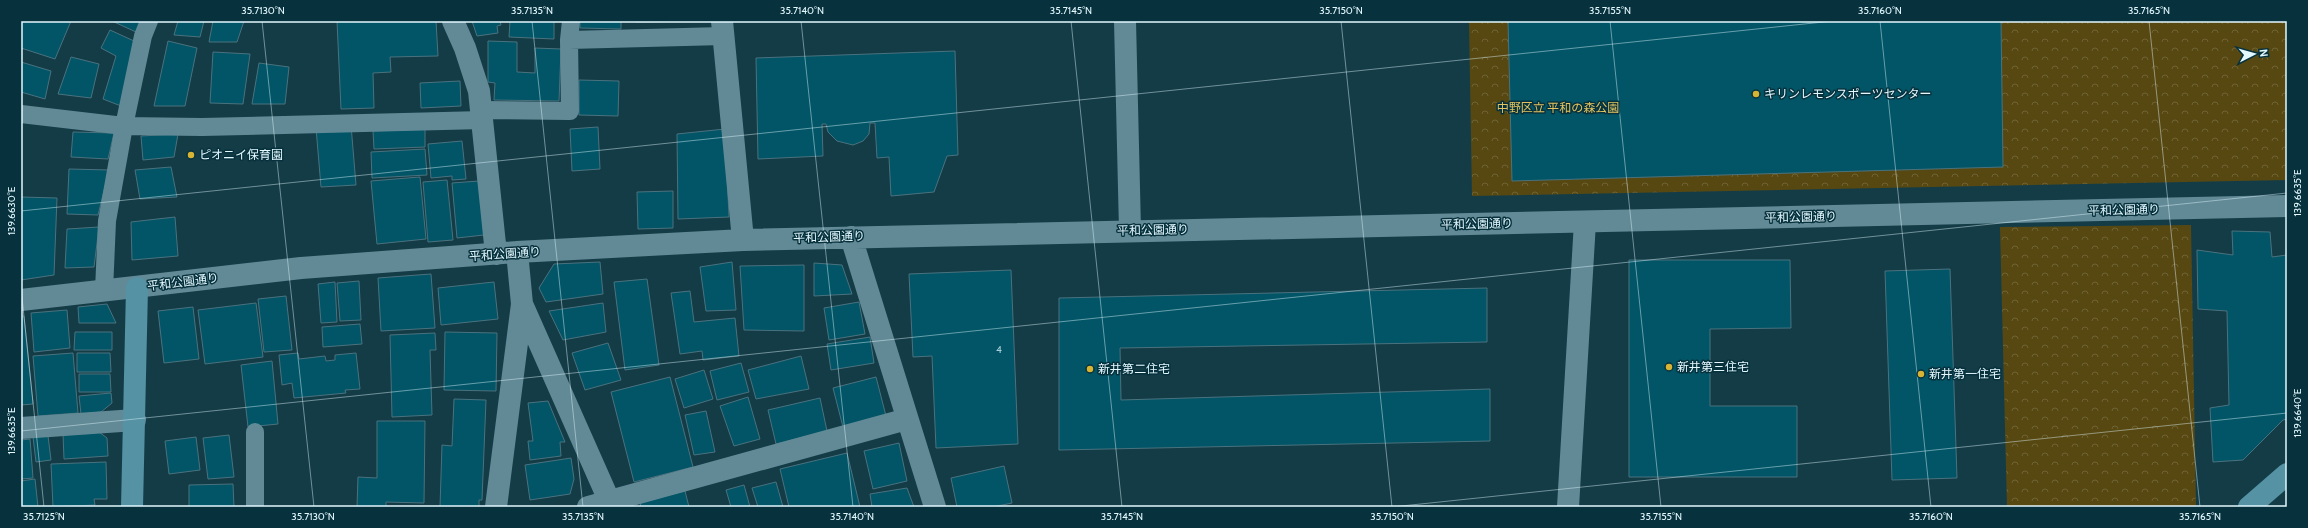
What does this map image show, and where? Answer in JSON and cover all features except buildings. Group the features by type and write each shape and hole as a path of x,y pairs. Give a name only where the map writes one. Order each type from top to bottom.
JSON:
{"street":[{"path":"453,21 468,55 479,91 496,254"},
{"path":"1125,21 1130,230"},
{"path":"722,28 743,240"},
{"name":"平和公園通り","path":"21,300 137,288 301,268 518,252 743,240 1130,230 1585,222 2287,206"},
{"path":"1568,507 1585,222"},
{"path":"851,237 935,507"},
{"path":"496,507 522,304 518,252"},
{"path":"132,507 137,288"},
{"path":"522,304 611,504"},
{"path":"21,428 134,420"},
{"path":"588,507 611,504 907,420"},
{"path":"2249,507 2287,474"}],"lane":[{"path":"104,291 107,221 124,126 143,36 149,21"},
{"path":"21,114 124,126 202,127 570,111 569,40 571,21"},
{"path":"569,40 722,28"},
{"path":"255,432 255,507"}],"green space":[{"name":"中野区立 平和の森公園","path":"1469,21 2287,21 2287,180 1472,196"},
{"path":"2191,225 2196,507 2007,507 2000,227"}],"place":[{"name":"キリンレモンスポーツセンター","path":"1756,94"},
{"name":"ピオニイ保育園","path":"191,155"},
{"name":"新井第三住宅","path":"1669,367"},
{"name":"新井第二住宅","path":"1090,369"},
{"name":"新井第一住宅","path":"1921,374"}]}
